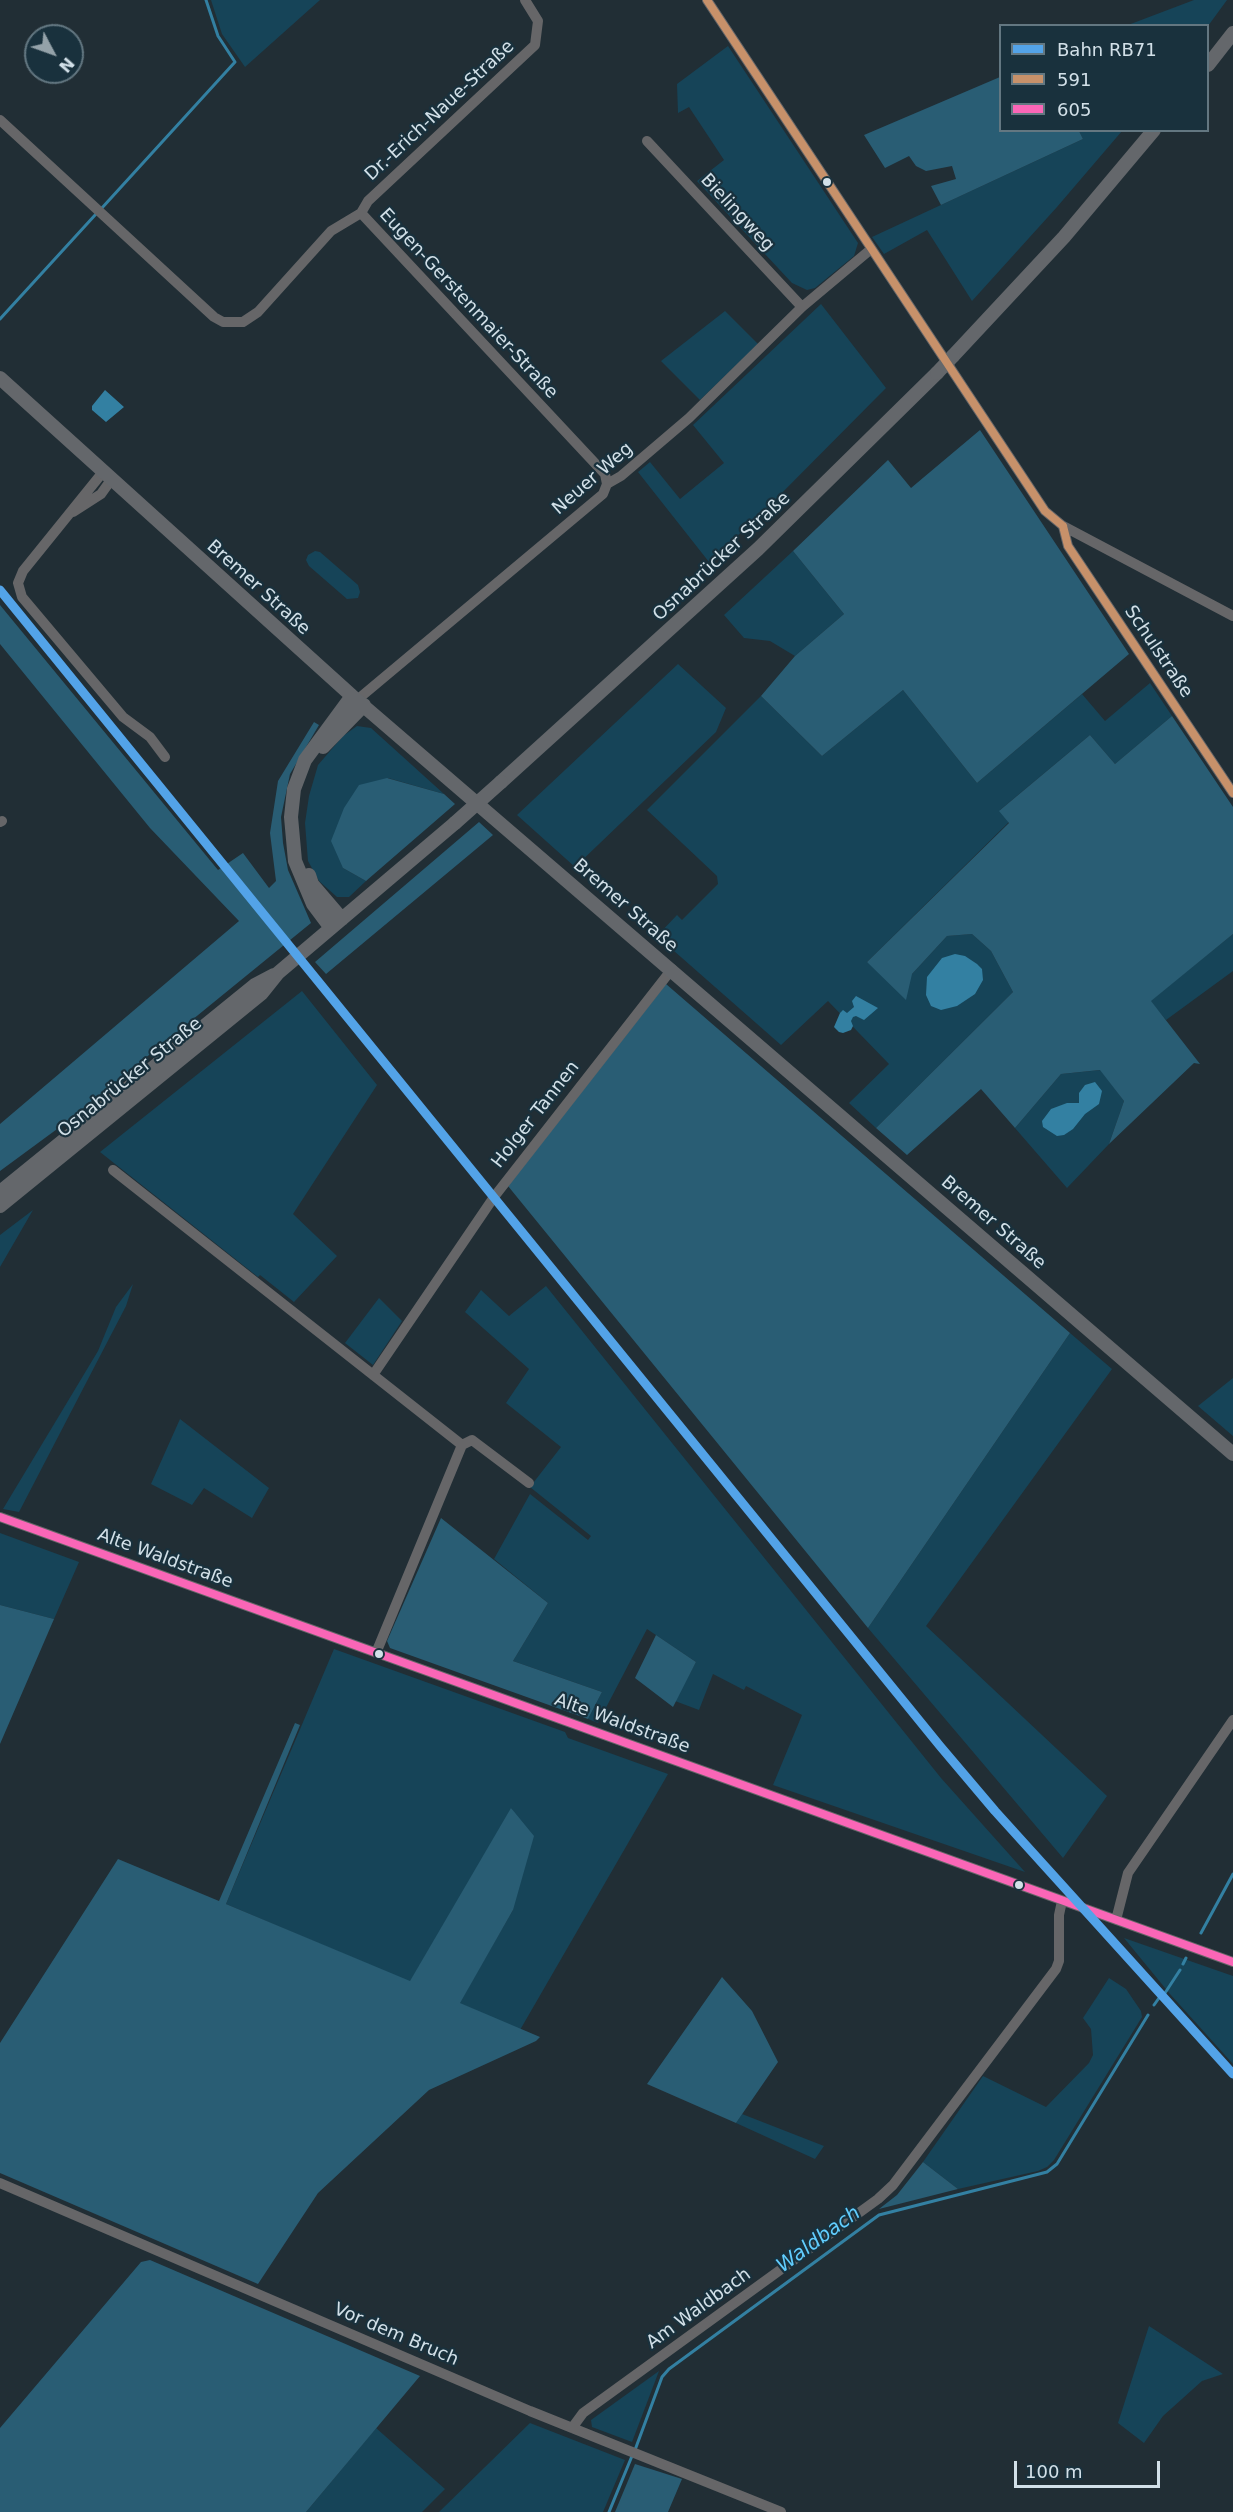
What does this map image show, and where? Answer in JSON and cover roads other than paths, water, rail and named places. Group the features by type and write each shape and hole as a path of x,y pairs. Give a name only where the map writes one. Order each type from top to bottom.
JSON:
{"main road":[{"path":"1209,64 1233,33"},
{"name":"Osnabrücker Straße","path":"0,1206 262,993 278,973 455,823 758,549 937,373 1064,237 1152,132"},
{"name":"Bremer Straße","path":"0,378 358,700 1233,1454"},
{"path":"336,924 312,884 301,856 298,817 301,791 310,764 358,700"},
{"name":"Osnabrücker Straße","path":"0,1192 255,985 278,973"}],"street":[{"name":"Dr.-Erich-Naue-Straße","path":"361,213 368,201 535,45 538,21 525,0"},
{"path":"707,0 870,250 1045,511 1063,526 1233,616"},
{"name":"Eugen-Gerstenmaier-Straße","path":"0,120 214,317 223,322 243,322 258,312 331,231 361,213 605,474 607,484"},
{"name":"Bielingweg","path":"647,141 802,307"},
{"name":"Neuer Weg","path":"358,700 603,494 607,484 621,476 689,418 802,307 870,250"},
{"path":"107,476 101,494 72,512 23,571 18,582 22,597 123,717 150,737 165,757"},
{"name":"Schulstraße","path":"1063,526 1068,546 1233,793"},
{"name":"Holger Tannen","path":"373,1375 494,1197 672,969"},
{"path":"113,1170 462,1445"},
{"path":"376,1653 462,1445 472,1440 529,1484"},
{"name":"Alte Waldstraße","path":"0,1517 1233,1962"},
{"path":"1116,1920 1128,1873 1233,1720"},
{"name":"Am Waldbach","path":"572,2428 584,2413 878,2199 893,2185 1056,1969 1059,1961 1059,1916 1062,1901"},
{"name":"Vor dem Bruch","path":"0,2183 572,2428 781,2512"}],"waterway":[{"path":"101,209 235,62 218,36 206,0"},
{"path":"0,319 96,214"},
{"path":"1201,1933 1233,1874"},
{"name":"Waldbach","path":"1183,1964 1186,1958"},
{"name":"Waldbach","path":"1165,1993 1180,1970"},
{"name":"Waldbach","path":"1154,2005 1159,1998"},
{"name":"Waldbach","path":"635,2450 662,2377 669,2369 879,2215 1047,2172 1057,2164 1148,2015"},
{"name":"Waldbach","path":"609,2512 632,2456"}],"rail line":[{"name":"RB71","path":"0,590 940,1746 995,1811 1233,2074"}]}
